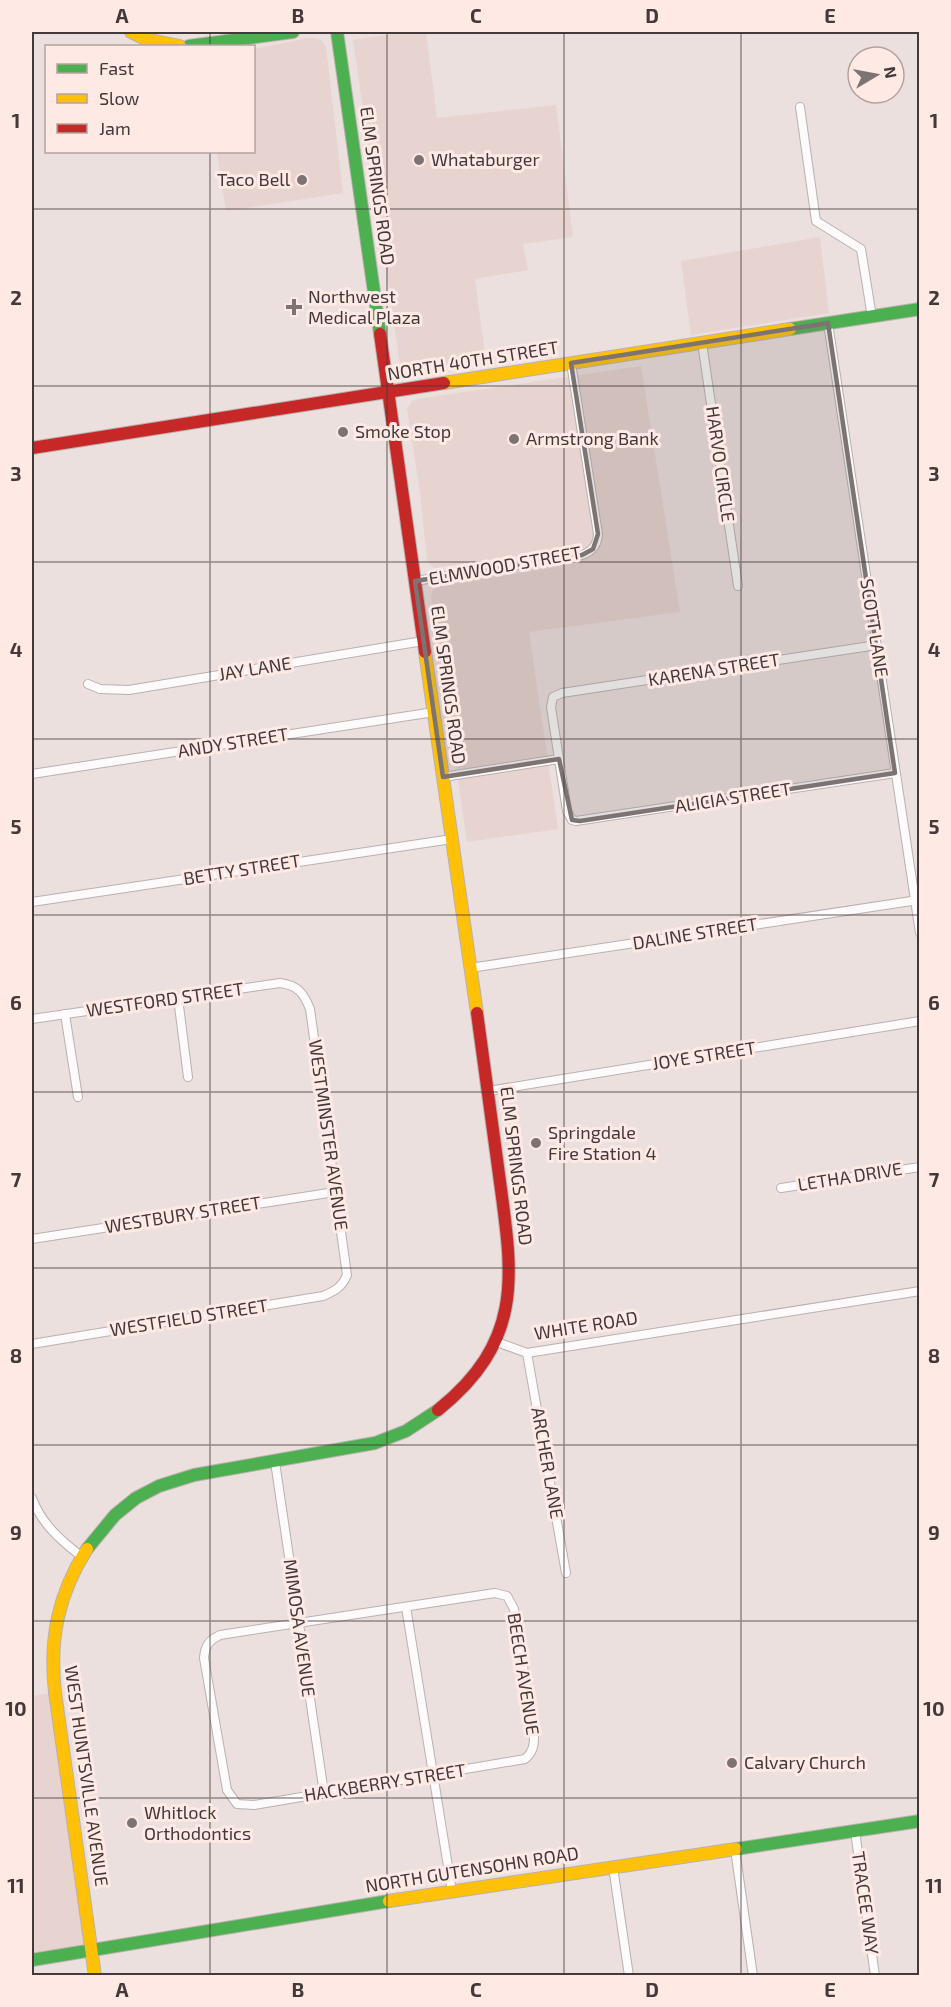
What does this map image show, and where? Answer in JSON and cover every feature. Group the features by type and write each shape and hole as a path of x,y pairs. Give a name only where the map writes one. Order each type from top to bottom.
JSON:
{"main road":[{"path":"131,32 145,39 175,45"},
{"path":"196,45 293,32"},
{"name":"ELM SPRINGS ROAD","path":"337,32 488,1091 510,1272 508,1302 494,1341"},
{"name":"NORTH 40TH STREET","path":"32,448 920,309"},
{"path":"81,1556 119,1509 150,1490 184,1476 381,1442 401,1433 439,1409 460,1390 479,1367 494,1341"},
{"name":"WEST HUNTSVILLE AVENUE","path":"81,1556 56,1614 51,1649 54,1692 95,1976"},
{"name":"NORTH GUTENSOHN ROAD","path":"32,1959 452,1890 920,1821"}],"street":[{"path":"800,107 816,221 861,249 872,316"},
{"name":"SCOTT LANE","path":"828,323 895,773 917,901 920,933"},
{"name":"HARVO CIRCLE","path":"702,343 738,586"},
{"name":"ELMWOOD STREET","path":"415,581 582,555 594,549 598,534 571,363"},
{"name":"JAY LANE","path":"88,684 100,689 129,690 423,641"},
{"name":"KARENA STREET","path":"559,759 551,707 553,697 562,693 877,645"},
{"name":"ANDY STREET","path":"32,774 434,712"},
{"path":"443,777 559,759"},
{"name":"ALICIA STREET","path":"559,759 567,811 572,820 580,821 895,773"},
{"name":"BETTY STREET","path":"32,902 452,839"},
{"name":"DALINE STREET","path":"470,968 917,901"},
{"name":"WESTFORD STREET","path":"32,1019 280,984 290,984 298,989"},
{"name":"WESTMINSTER AVENUE","path":"298,989 306,998 310,1010 346,1263 343,1285"},
{"path":"178,998 188,1077"},
{"path":"65,1014 78,1096"},
{"name":"JOYE STREET","path":"488,1091 920,1021"},
{"name":"LETHA DRIVE","path":"781,1188 920,1167"},
{"name":"WESTBURY STREET","path":"32,1239 335,1192"},
{"name":"WESTFIELD STREET","path":"32,1344 323,1296 343,1285"},
{"name":"WHITE ROAD","path":"494,1341 527,1353 920,1292"},
{"name":"ARCHER LANE","path":"527,1353 566,1573"},
{"name":"MIMOSA AVENUE","path":"275,1462 324,1793"},
{"path":"32,1498 44,1521 57,1537 81,1556"},
{"name":"BEECH AVENUE","path":"406,1607 495,1593 507,1596 514,1609 534,1736 531,1754"},
{"path":"298,1623 406,1607 452,1890"},
{"name":"HACKBERRY STREET","path":"298,1623 220,1635 208,1643 204,1658 227,1790 237,1804 254,1805 516,1762 531,1754"},
{"name":"TRACEE WAY","path":"855,1831 875,1976"},
{"path":"735,1849 753,1976"},
{"path":"614,1867 629,1976"}],"highlighted area":[{"path":"828,323 895,773 580,821 572,820 559,759 443,777 415,581 582,555 593,549 598,534 571,363"}],"shaded area":[{"path":"407,32 426,32 437,118 556,105 573,237 523,244 528,270 475,279 486,363 417,373 403,368 400,364 353,40"},
{"path":"308,38 322,41 326,47 343,193 226,211 217,153 255,153 255,49"},
{"path":"820,237 829,313 691,335 681,261"},
{"path":"641,366 680,612 529,632 558,829 467,842 431,596 433,590 438,586 557,567 554,550 435,568 430,565 427,560 420,492 407,409 412,401 417,399"},
{"path":"55,1692 92,1949 32,1960 32,1696"}],"traffic: fast":[{"path":"196,45 293,32"},
{"path":"337,32 380,334"},
{"path":"790,329 920,309"},
{"path":"87,1549 115,1515 136,1498 159,1486 194,1475 375,1443 406,1431 438,1410"},
{"path":"736,1849 920,1821"},
{"path":"32,1960 389,1901"}],"traffic: slow":[{"path":"131,32 145,39 175,45"},
{"path":"444,383 790,329"},
{"path":"425,652 477,1013"},
{"path":"87,1549 69,1583 58,1618 53,1673 95,1976"},
{"path":"389,1901 736,1849"}],"traffic: jam":[{"path":"380,334 425,652"},
{"path":"32,448 444,383"},
{"path":"438,1410 467,1383 488,1355 500,1328 507,1299 509,1269 507,1237 477,1013"}],"place":[{"name":"Whataburger","path":"419,160"},
{"name":"Taco Bell","path":"302,180"},
{"name":"Northwest Medical Plaza","path":"294,307"},
{"name":"Smoke Stop","path":"343,432"},
{"name":"Armstrong Bank","path":"514,439"},
{"name":"Springdale Fire Station 4","path":"536,1143"},
{"name":"Calvary Church","path":"732,1763"},
{"name":"Whitlock Orthodontics","path":"132,1823"}]}
